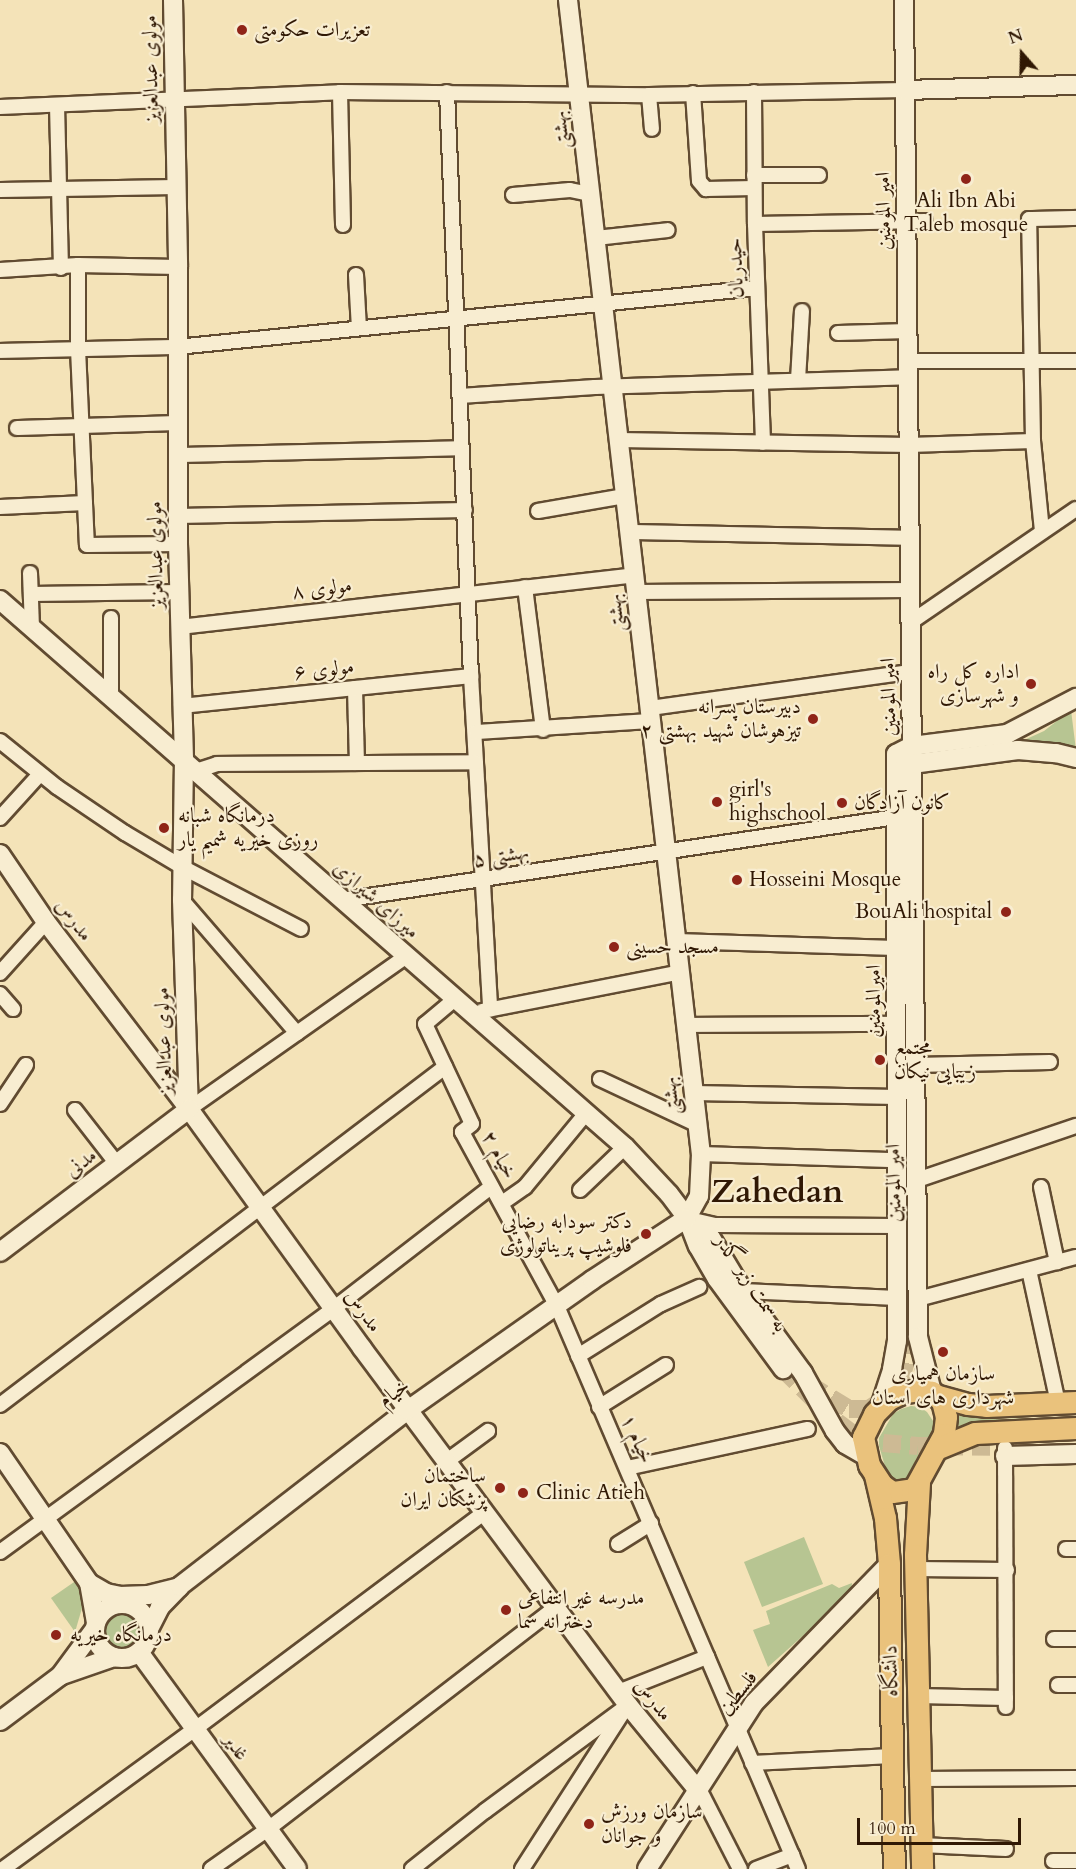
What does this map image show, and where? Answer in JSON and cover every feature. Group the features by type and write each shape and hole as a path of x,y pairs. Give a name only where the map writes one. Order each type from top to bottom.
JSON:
{"main road":[{"name":"مولوی عبدالعزیز","path":"173,0 178,267 178,544 181,706 190,765 182,867 189,1110"},
{"name":"بهشتی","path":"568,0 701,1154 699,1196 687,1218"},
{"name":"امیر المومنین","path":"904,0 905,90 916,222 908,331 908,369 918,1299 920,1353 935,1394"},
{"path":"905,90 1076,85"},
{"name":"میرزای شیرازی","path":"0,600 406,957 587,1112 666,1190 687,1218"},
{"path":"912,755 1007,734 1076,698"},
{"path":"912,755 1018,750 1056,753 1076,759"},
{"name":"امیرالمومنین","path":"880,1407 895,1356 897,1298 896,754 912,755"},
{"name":"مدرس","path":"0,854 46,922 261,1207 408,1410 623,1698 697,1788"},
{"path":"909,1242 910,1106 915,1073"},
{"name":"مدنی","path":"0,1252 189,1110"},
{"path":"687,1218 711,1238 743,1291 803,1373 829,1422 845,1444 866,1456"},
{"name":"خیام","path":"149,1629 159,1607 180,1586 408,1410 687,1218"},
{"name":"به سمت زیر گذر","path":"687,1218 698,1246 717,1279 783,1369"},
{"path":"935,1394 942,1401 946,1418 944,1434 914,1489 892,1492 882,1485 875,1475 866,1456 862,1437 867,1425 880,1407 904,1392 935,1394 968,1404 986,1406 1067,1402"},
{"path":"936,1449 985,1431 1076,1428"},
{"path":"1044,1447 1076,1446"},
{"path":"1005,1452 1076,1454"},
{"path":"0,1454 89,1583 106,1593 120,1596 148,1594 180,1586"},
{"name":"دانشگاه","path":"875,1475 885,1518 889,1564 894,1869"},
{"name":"دانشگاه","path":"919,1483 916,1569 922,1869"},
{"name":"فلسطین","path":"647,1869 697,1788 754,1703 889,1564"},
{"path":"89,1583 99,1647 114,1657"},
{"path":"0,1721 60,1676 114,1657 123,1658 139,1652 148,1637 149,1629 142,1613 125,1604 107,1608 60,1676"},
{"name":"غدیر","path":"139,1652 297,1869"}],"street":[{"path":"0,107 340,92 648,95 905,90"},
{"path":"340,92 343,225"},
{"path":"447,92 459,317 471,676 476,732 475,762 490,1010"},
{"name":"حیدریان","path":"754,92 755,224 763,443"},
{"path":"693,93 699,181 705,189 819,175"},
{"path":"648,95 652,129"},
{"path":"57,105 61,268"},
{"path":"0,190 176,187"},
{"path":"513,195 570,190 591,194"},
{"path":"1042,531 1034,441 1029,219 1076,218"},
{"path":"755,224 916,222"},
{"path":"596,238 668,230"},
{"path":"78,265 78,349 87,545 178,544"},
{"path":"0,270 61,268 78,265 178,267"},
{"path":"356,275 359,327"},
{"path":"0,351 177,347 757,288"},
{"path":"798,380 802,311"},
{"path":"838,333 908,331"},
{"path":"460,396 613,386 798,380 908,369 1032,361 1076,361"},
{"path":"17,428 178,423"},
{"path":"619,440 909,445 1034,441"},
{"path":"178,455 462,448"},
{"path":"538,511 625,496"},
{"path":"0,507 85,502"},
{"path":"911,622 1076,509"},
{"path":"178,516 465,510"},
{"path":"629,532 910,538"},
{"path":"30,573 32,628"},
{"name":"مولوی ۸","path":"180,627 525,587 635,583 770,591 910,590"},
{"path":"525,587 543,730"},
{"path":"31,594 180,592"},
{"path":"111,618 111,697"},
{"path":"476,732 543,730 778,691 911,672"},
{"name":"مولوی ۶","path":"181,706 471,676"},
{"path":"355,688 357,763"},
{"path":"0,741 40,774 125,833 182,867 301,929"},
{"path":"190,765 475,762"},
{"path":"0,818 40,774"},
{"name":"بهشتی ۵","path":"342,900 482,881 896,817"},
{"path":"182,900 297,1033"},
{"path":"0,973 46,922"},
{"path":"676,941 896,948"},
{"path":"189,1110 406,957"},
{"path":"471,1013 680,972"},
{"path":"0,994 13,1009"},
{"name":"خیام ۲","path":"455,999 425,1024 472,1124 462,1132 557,1306"},
{"path":"686,1025 897,1024"},
{"path":"915,1073 1050,1062"},
{"path":"0,1104 26,1065"},
{"path":"0,1405 445,1066"},
{"path":"600,1079 698,1125"},
{"path":"694,1093 897,1097"},
{"path":"75,1110 117,1164"},
{"path":"502,1203 525,1187 587,1112"},
{"path":"917,1180 1070,1127"},
{"path":"580,1190 625,1147"},
{"path":"701,1154 897,1160"},
{"path":"0,1552 190,1411 333,1309 491,1187"},
{"path":"1041,1187 1057,1262"},
{"path":"687,1218 716,1225 897,1226"},
{"path":"918,1299 1076,1257"},
{"path":"1029,1270 1067,1402"},
{"path":"578,1356 661,1304 699,1287"},
{"path":"743,1291 897,1298"},
{"name":"خیام ۱","path":"557,1306 651,1523 736,1730 798,1869"},
{"path":"599,1407 666,1365"},
{"path":"627,1468 807,1429"},
{"path":"447,1461 488,1431"},
{"path":"918,1696 1006,1702 1005,1452"},
{"path":"3,1869 485,1512"},
{"path":"618,1544 651,1523"},
{"path":"916,1569 1007,1570"},
{"path":"211,1869 268,1829 556,1607"},
{"path":"1054,1640 1076,1639"},
{"path":"412,1869 623,1698 707,1657"},
{"path":"1058,1685 1076,1685"},
{"path":"522,1869 623,1698"},
{"path":"752,1762 892,1756"},
{"path":"920,1779 1076,1778"},
{"path":"697,1788 740,1869"},
{"path":"921,1845 1006,1849"},
{"path":"756,1869 792,1856"},
{"path":"1053,1861 1076,1861"}],"green space":[{"path":"1071,710 1076,750 1013,745 1044,731"},
{"path":"911,1406 920,1407 927,1412 933,1421 934,1432 916,1459 906,1484 890,1483 879,1446 879,1438 893,1414"},
{"path":"955,1414 997,1419 1076,1417 1076,1424 952,1431"},
{"path":"804,1537 823,1584 762,1607 744,1562"},
{"path":"77,1580 85,1598 75,1632 51,1598"},
{"path":"852,1583 851,1593 768,1667 753,1630 770,1624 766,1611 832,1584 839,1588"},
{"path":"121,1611 134,1617 140,1630 134,1643 121,1649 108,1643 102,1630 108,1617"}],"tunnel":[{"path":"808,1384 849,1409 869,1409 887,1397 901,1380 908,1351 909,1262"},
{"path":"783,1369 837,1422 857,1437 883,1443 918,1446 1021,1447"}],"place":[{"name":"تعزیرات حکومتی","path":"242,30"},
{"name":"Ali Ibn Abi Taleb mosque","path":"966,179"},
{"name":"اداره کل راه و شهرسازی","path":"1031,684"},
{"name":"دبیرستان پسرانه تیزهوشان شهید بهشتی ۲","path":"813,719"},
{"name":"girl's highschool","path":"717,802"},
{"name":"کانون آزادگان","path":"842,803"},
{"name":"درمانگاه شبانه روزی خیریه شمیم یار","path":"164,828"},
{"name":"Hosseini Mosque","path":"737,880"},
{"name":"BouAli hospital","path":"1006,912"},
{"name":"مسجد حسینی","path":"614,947"},
{"name":"مجتمع زیبایی نیکان","path":"880,1060"},
{"name":"دکتر سودابه رضایی فلوشیپ پریناتولوژی","path":"646,1234"},
{"name":"سازمان همیاری شهرداری های استان","path":"943,1352"},
{"name":"ساختمان پزشکان ایران","path":"500,1488"},
{"name":"Clinic Atieh","path":"523,1493"},
{"name":"مدرسه غیر انتفاعی دخترانه سما","path":"506,1610"},
{"name":"درمانگاه خیریه","path":"56,1635"},
{"name":"سازمان ورزش و جوانان","path":"589,1824"}],"district":[{"name":"Zahedan","path":"777,1192"}]}
